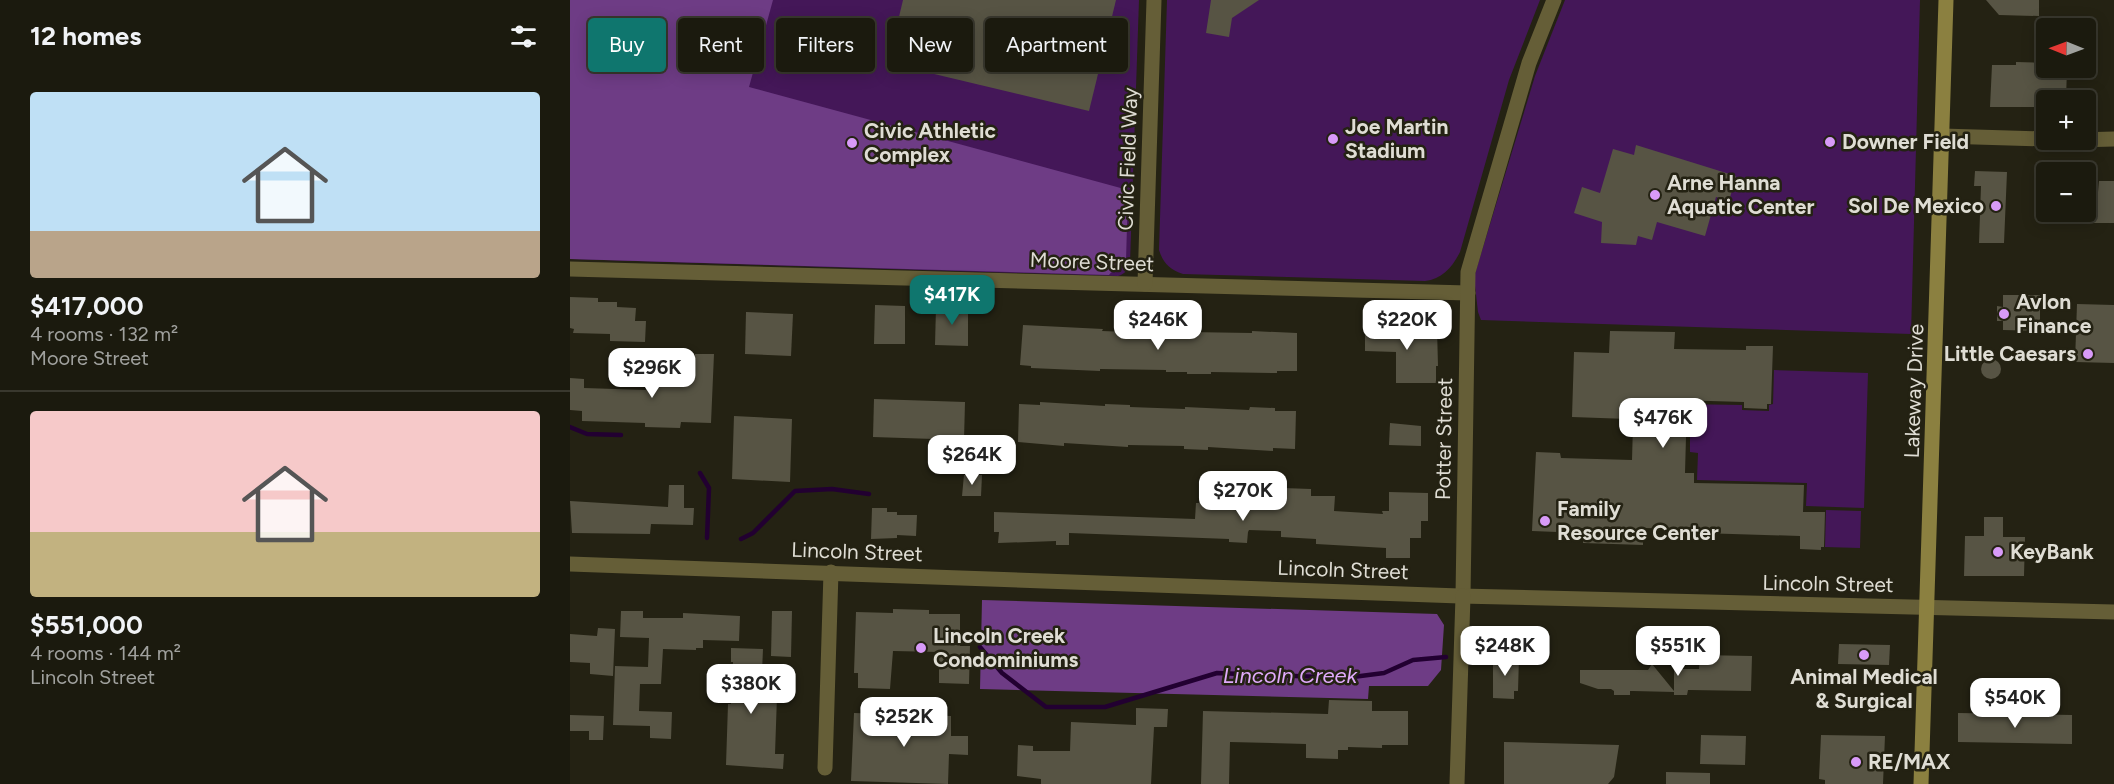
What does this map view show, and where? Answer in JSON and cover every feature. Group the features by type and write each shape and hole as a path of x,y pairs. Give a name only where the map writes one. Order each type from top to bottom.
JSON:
{"main road":[{"name":"Lakeway Drive","path":"1921,784 1946,0"}],"street":[{"name":"Civic Field Way","path":"1146,284 1154,0"},
{"name":"Potter Street","path":"1457,784 1463,596 1468,272 1529,63 1554,0"},
{"path":"1942,136 2036,139"},
{"path":"2096,140 2114,139"},
{"name":"Moore Street","path":"570,269 1468,293"},
{"name":"Lincoln Street","path":"570,564 1463,596 2114,612"},
{"path":"825,768 831,572"}],"shaded area":[{"name":"Civic Athletic Complex","path":"570,0 1139,0 1130,263 1124,273 1118,276 570,259"},
{"path":"570,0 773,0 764,33 764,18 678,18 678,72 753,72 749,87 1128,190 1126,261 1109,275 570,259"},
{"name":"Joe Martin Stadium","path":"1167,0 1540,0 1509,80 1460,252 1450,268 1437,278 1425,281 1183,274 1168,265 1159,250"},
{"path":"1565,0 1920,0 1911,334 1481,320 1474,277 1535,76"},
{"path":"1774,370 1868,373 1864,508 1806,506 1807,483 1697,480 1698,453 1690,452 1690,433 1679,433 1679,404 1742,405 1742,410 1769,411 1769,405 1773,404"},
{"path":"1826,510 1861,511 1860,548 1825,547"},
{"path":"982,600 1437,614 1444,625 1441,670 1428,686 1369,686 1368,699 980,689"}],"building":[{"path":"903,0 1116,0 1112,18 985,18 985,72 1098,72 1089,111 926,72 973,72 973,18 899,18"},
{"path":"1211,0 1259,0 1232,18 1229,37 1206,33"},
{"path":"1986,0 2039,0 2039,16 1999,15"},
{"path":"2016,62 2036,63 2036,78 2067,78 2066,90 2036,90 2036,107 1990,107 1992,65 2016,65"},
{"name":"Arne Hanna Aquatic Center","path":"1636,145 1736,176 1729,201 1716,197 1705,236 1657,222 1652,240 1638,236 1636,245 1601,243 1602,222 1574,213 1582,187 1600,193 1613,149 1634,155"},
{"path":"1975,171 2007,172 2004,243 1979,243 1981,186 1974,186"},
{"path":"2099,181 2114,181 2114,223 2091,223 2096,222 2096,192 2098,192"},
{"path":"2003,295 2040,295 2040,331 2003,330 2003,321 1997,321 1997,306 2003,307"},
{"path":"570,297 598,298 598,302 617,302 617,307 636,308 635,321 646,321 645,342 610,341 610,334 573,333 574,329 570,328"},
{"path":"2077,304 2114,305 2114,363 2075,362"},
{"path":"875,305 905,306 905,344 874,344"},
{"path":"936,307 968,307 968,346 935,345"},
{"path":"746,312 793,314 791,356 745,354"},
{"path":"1372,323 1437,328 1436,383 1396,383 1396,352 1365,351 1365,335 1371,335"},
{"path":"1023,325 1154,334 1252,333 1252,331 1297,333 1297,371 1187,374 1187,372 1166,372 1166,370 1100,369 1100,371 1031,368 1031,366 1020,365"},
{"path":"1610,331 1675,332 1674,349 1746,350 1746,346 1773,346 1771,404 1767,404 1767,409 1744,408 1744,402 1676,400 1675,436 1686,437 1685,473 1694,473 1694,483 1804,485 1803,512 1825,512 1824,547 1821,547 1821,550 1800,549 1800,536 1700,533 1700,529 1643,528 1643,545 1583,543 1583,528 1557,527 1557,532 1532,531 1536,452 1560,453 1561,458 1632,460 1633,424 1628,424 1628,419 1572,417 1574,352 1609,353"},
{"path":"695,354 714,354 711,423 681,422 680,428 645,427 645,423 582,421 582,411 570,410 570,378 584,379 584,388 646,390 647,371 694,372"},
{"path":"1991,359 1998,362 2001,369 1998,376 1991,379 1984,376 1981,369 1984,362"},
{"path":"874,399 965,402 964,440 873,437"},
{"path":"1040,402 1185,409 1185,407 1249,410 1250,407 1275,408 1275,411 1296,411 1295,449 1273,448 1273,451 1208,447 1208,450 1184,449 1184,446 1128,445 1128,447 1064,443 1064,446 1018,442 1019,404 1040,405"},
{"path":"734,416 792,419 790,482 732,479"},
{"path":"1390,423 1421,426 1421,446 1389,445"},
{"path":"964,475 982,475 981,496 962,496"},
{"path":"669,485 684,485 684,508 694,508 693,525 651,524 650,534 572,533 570,501 668,507"},
{"path":"1283,488 1311,489 1311,496 1335,496 1334,511 1383,514 1382,511 1389,511 1389,492 1428,493 1428,521 1421,521 1421,538 1410,538 1410,558 1386,558 1386,548 1316,544 1316,539 1281,537 1281,531 1249,530 1247,543 1229,542 1229,539 1069,533 1069,545 1056,545 1056,541 998,543 999,532 994,532 994,512 1195,519 1199,496 1223,497 1223,500 1282,499"},
{"path":"872,508 887,508 887,512 897,512 897,515 917,515 916,536 897,535 897,538 871,539"},
{"path":"1984,517 2003,517 2003,537 2025,537 2024,576 1964,576 1965,536 1984,536"},
{"name":"Lincoln Creek Condominiums","path":"893,609 929,610 929,614 960,614 960,646 970,646 969,684 939,683 939,652 893,651 890,689 858,688 858,673 854,673 856,612 893,613"},
{"path":"621,611 643,611 643,618 683,618 683,613 740,616 739,641 703,640 703,648 696,648 696,650 663,649 661,684 640,684 639,711 672,712 671,739 650,738 650,726 613,725 615,666 648,667 649,638 620,637"},
{"path":"772,611 792,611 791,657 771,656"},
{"path":"598,628 615,629 613,676 590,674 590,663 570,662 570,634 597,636"},
{"name":"Animal Medical & Surgical","path":"1839,644 1890,645 1889,665 1838,664"},
{"path":"731,648 763,649 761,695 777,696 775,754 784,754 783,769 726,765 728,704 731,704 733,662 731,662"},
{"path":"1700,655 1752,656 1751,691 1688,690 1687,695 1674,695 1674,692 1630,691 1630,695 1614,695 1611,689 1598,689 1580,683 1580,670 1648,670 1652,664 1674,691 1674,669 1699,669"},
{"path":"1493,657 1519,657 1518,691 1514,691 1514,699 1493,698"},
{"path":"1329,700 1372,701 1372,711 1408,711 1408,745 1382,745 1382,748 1348,747 1348,750 1338,750 1338,759 1306,758 1306,744 1230,742 1229,784 1201,784 1203,711 1328,714"},
{"path":"1136,708 1168,709 1167,727 1154,727 1151,784 1041,784 1041,779 1017,776 1018,745 1033,746 1033,751 1070,751 1071,722 1136,725"},
{"path":"854,713 951,716 951,736 968,736 968,755 949,754 948,784 851,781"},
{"path":"1958,713 2072,715 2072,744 1958,742"},
{"path":"570,715 604,716 603,740 589,740 589,731 570,731"},
{"path":"1701,735 1746,736 1745,765 1700,764"},
{"path":"1821,735 1885,736 1883,784 1825,784 1825,780 1819,779"},
{"path":"1504,742 1619,745 1614,777 1608,784 1504,784"},
{"path":"1666,772 1710,773 1710,784 1666,784"}],"waterway":[{"name":"Lincoln Creek","path":"570,427 587,434 621,435"},
{"name":"Lincoln Creek","path":"700,473 709,488 707,538"},
{"name":"Lincoln Creek","path":"741,539 753,533 795,491 832,489 869,494"},
{"name":"Lincoln Creek","path":"980,647 1002,673 1046,707 1105,707 1217,673 1345,678 1384,673 1413,660 1446,657"}],"place":[{"name":"Joe Martin Stadium","path":"1333,139"},
{"name":"Downer Field","path":"1830,142"},
{"name":"Civic Athletic Complex","path":"852,143"},
{"name":"Arne Hanna Aquatic Center","path":"1655,195"},
{"name":"Sol De Mexico","path":"1996,206"},
{"name":"Avlon Finance","path":"2004,314"},
{"name":"Little Caesars","path":"2088,354"},
{"name":"Family Resource Center","path":"1545,521"},
{"name":"KeyBank","path":"1998,552"},
{"name":"Lincoln Creek Condominiums","path":"921,648"},
{"name":"Animal Medical & Surgical","path":"1864,655"},
{"name":"RE/MAX","path":"1856,762"}]}
